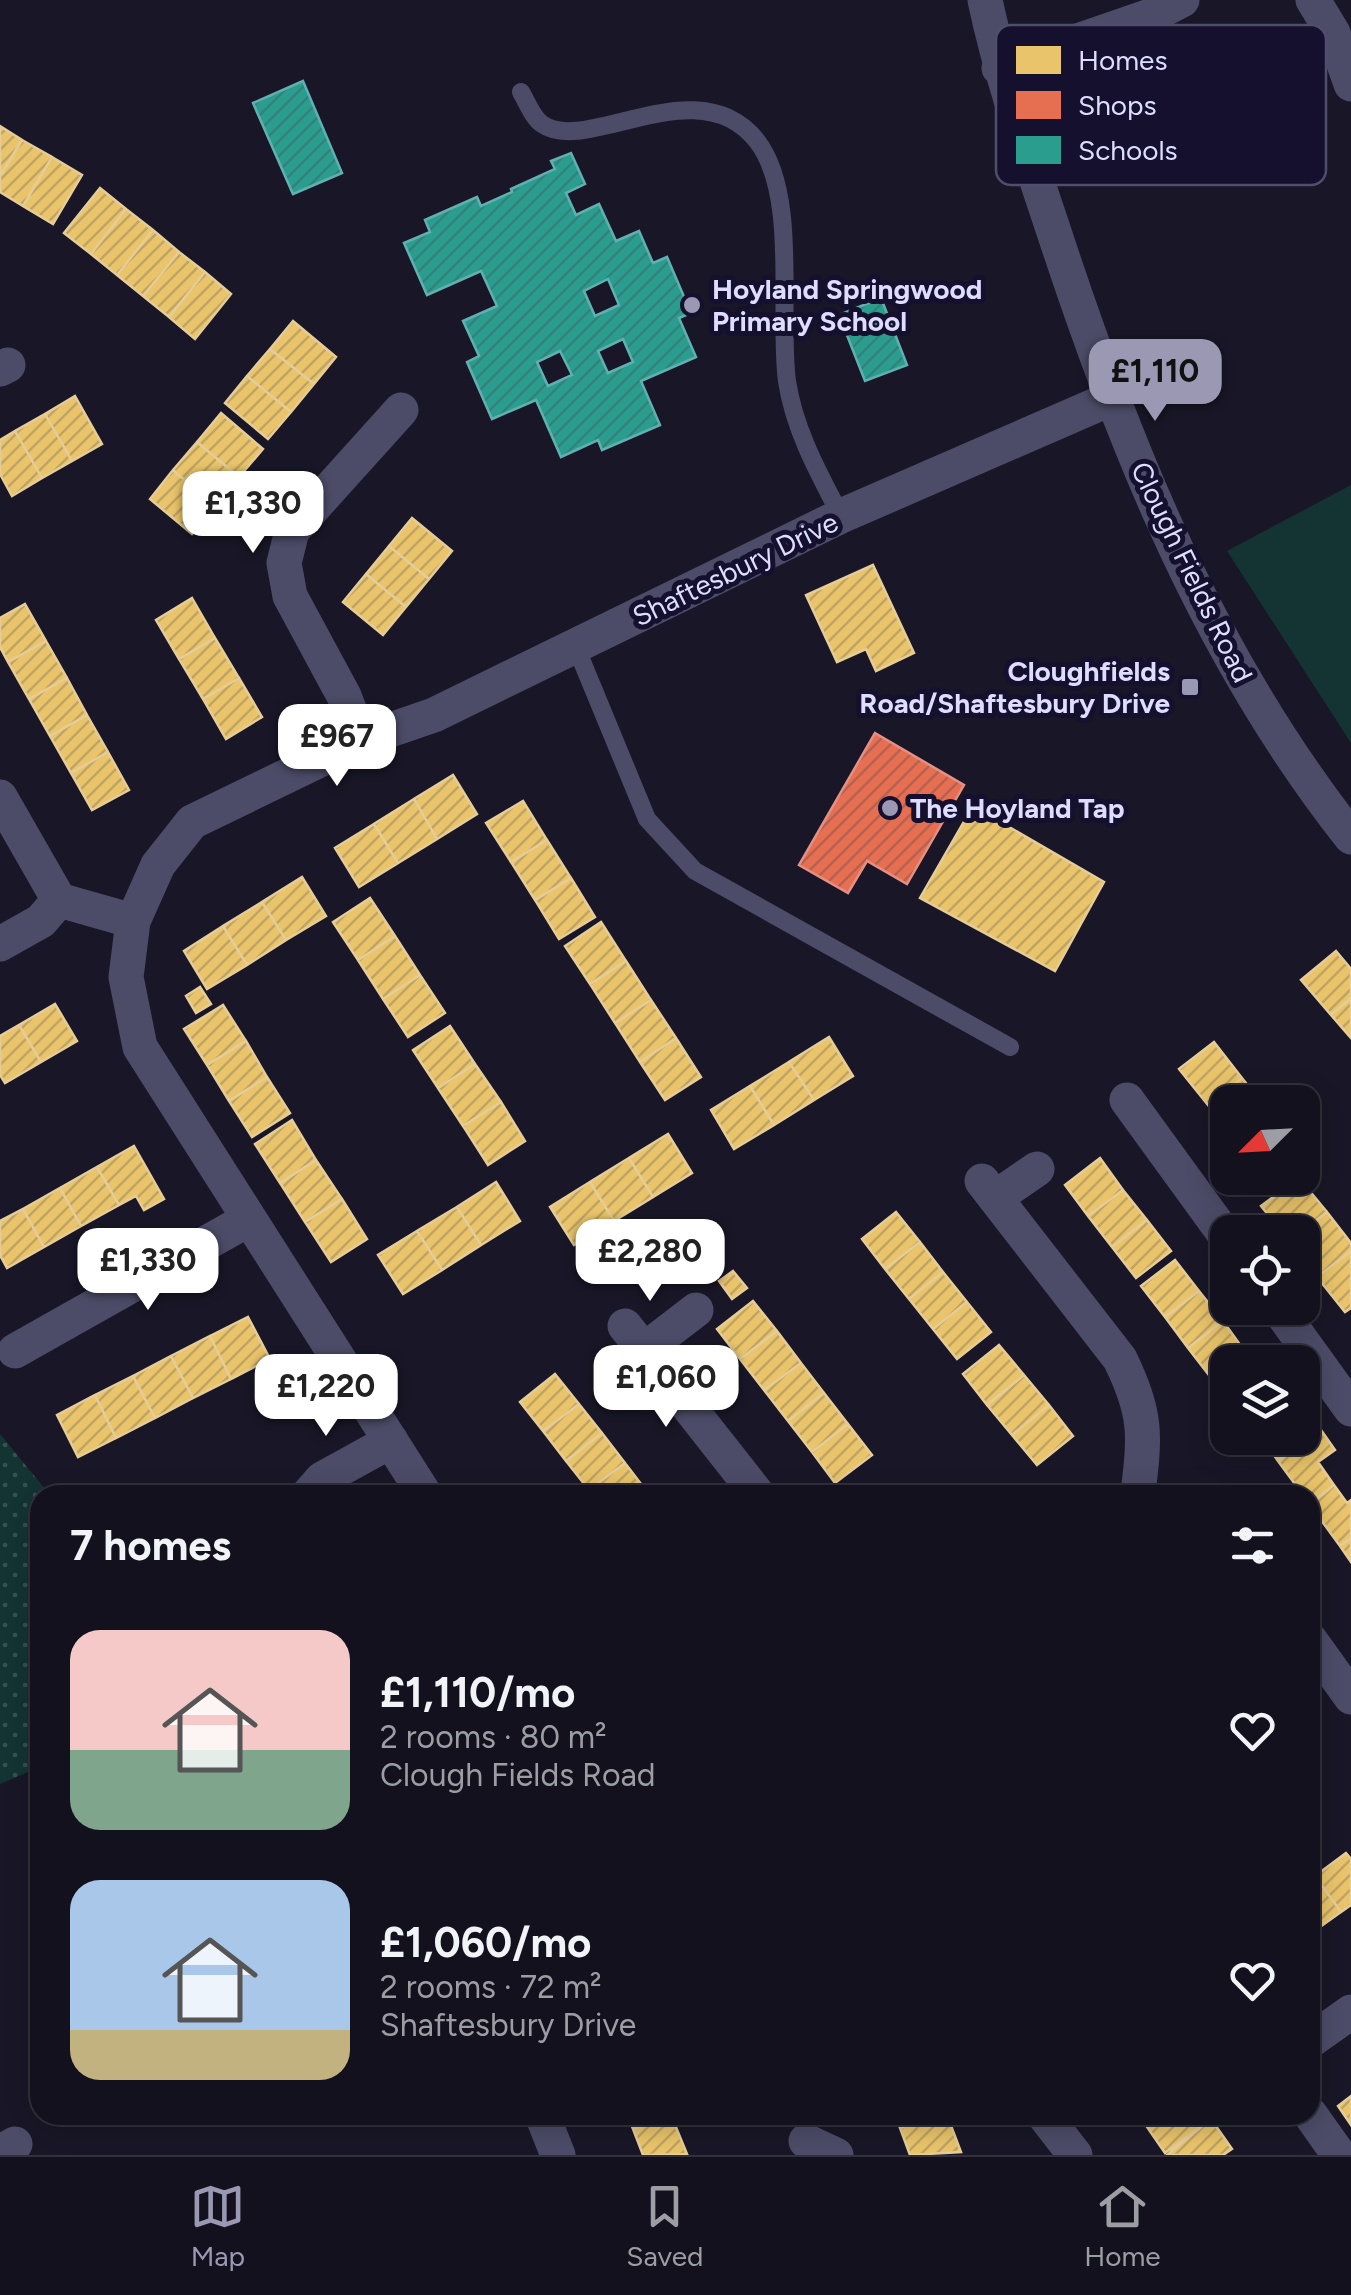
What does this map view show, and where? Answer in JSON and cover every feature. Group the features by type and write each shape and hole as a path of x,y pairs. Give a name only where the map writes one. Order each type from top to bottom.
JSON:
{"street":[{"name":"Clough Fields Road","path":"985,0 996,53"},
{"path":"1124,25 1182,0"},
{"path":"1313,0 1333,33 1351,84"},
{"name":"Clough Fields Road","path":"1038,185 1110,399 1173,548 1235,667 1311,787 1351,837"},
{"name":"Shaftesbury Drive","path":"419,1485 140,1047 126,977 133,921 158,864 192,822 361,740 434,715 840,516 1110,399"},
{"path":"361,740 344,696 290,596 284,563 292,531 401,410"},
{"path":"0,797 59,900 133,921"},
{"path":"0,944 41,921 59,900"},
{"path":"1127,1100 1211,1215"},
{"path":"1037,1169 989,1190 1120,1360 1134,1388 1146,1429 1137,1485"},
{"path":"14,1351 249,1218"},
{"path":"696,1310 634,1338 750,1485"},
{"path":"1290,1325 1351,1408"},
{"path":"317,1485 391,1442"},
{"path":"1320,1654 1351,1697"},
{"path":"1320,2035 1351,2012"},
{"path":"546,2125 558,2155"},
{"path":"1052,2125 1074,2155"},
{"path":"1318,2125 1338,2155"}],"lane":[{"path":"521,92 540,123 571,135 626,117 672,110 718,116 746,128 760,144 774,177 780,215 788,386 804,438 840,516"},
{"path":"576,647 647,819 695,871 1010,1047"}],"green space":[{"path":"1351,485 1351,743 1227,551"},
{"path":"0,1434 42,1485 30,1485 30,1771 0,1784"}],"building: Homes":[{"path":"0,126 22,140 0,176"},
{"path":"22,140 52,157 23,206 0,192 0,176"},
{"path":"52,157 82,175 53,224 23,206"},
{"path":"100,188 126,209 91,254 64,233"},
{"path":"126,209 153,230 117,275 91,254"},
{"path":"153,230 179,252 143,296 117,275"},
{"path":"179,252 205,272 169,317 143,296"},
{"path":"205,272 231,294 195,339 169,317"},
{"path":"293,321 336,357 314,384 270,349"},
{"path":"270,349 314,384 291,412 247,376"},
{"path":"247,376 291,412 268,439 225,403"},
{"path":"75,396 102,444 72,461 45,414"},
{"path":"221,413 263,449 239,477 197,442"},
{"path":"45,414 72,461 42,478 15,431"},
{"path":"15,431 42,478 12,496 0,474 0,440"},
{"path":"197,442 239,477 215,506 173,470"},
{"path":"173,470 215,506 192,534 150,499"},
{"path":"412,518 452,551 429,579 389,546"},
{"path":"389,546 429,579 406,607 366,574"},
{"path":"873,565 914,653 876,671 866,649 837,662 806,595"},
{"path":"366,574 406,607 383,635 343,602"},
{"path":"192,598 215,638 179,659 156,620"},
{"path":"25,604 46,641 8,662 0,647 0,618"},
{"path":"215,638 239,678 203,699 179,659"},
{"path":"46,641 67,678 29,699 8,662"},
{"path":"67,678 87,715 50,736 29,699"},
{"path":"239,678 262,717 226,739 203,699"},
{"path":"87,715 108,752 71,773 50,736"},
{"path":"108,752 129,790 92,810 71,773"},
{"path":"453,775 477,814 437,839 414,799"},
{"path":"414,799 437,839 398,863 374,824"},
{"path":"523,801 547,840 511,862 486,823"},
{"path":"973,806 1104,882 1055,971 920,898"},
{"path":"374,824 398,863 359,887 335,848"},
{"path":"547,840 571,878 535,900 511,862"},
{"path":"302,877 326,916 286,940 262,902"},
{"path":"571,878 595,917 559,939 535,900"},
{"path":"370,898 395,936 358,960 333,922"},
{"path":"262,902 286,940 247,965 223,926"},
{"path":"601,922 626,961 590,984 565,946"},
{"path":"223,926 247,965 207,989 184,951"},
{"path":"395,936 420,975 383,999 358,960"},
{"path":"1336,951 1351,969 1351,998 1331,1015 1301,980"},
{"path":"626,961 651,1000 615,1023 590,984"},
{"path":"420,975 445,1013 408,1037 383,999"},
{"path":"200,987 211,1004 196,1013 186,996"},
{"path":"1351,998 1351,1038 1331,1015"},
{"path":"651,1000 676,1038 640,1062 615,1023"},
{"path":"55,1004 77,1041 41,1062 19,1025"},
{"path":"223,1005 246,1041 207,1065 184,1029"},
{"path":"19,1025 41,1062 5,1083 0,1075 0,1036"},
{"path":"450,1026 475,1064 438,1088 413,1050"},
{"path":"829,1037 853,1076 814,1100 789,1062"},
{"path":"676,1038 701,1077 665,1100 640,1062"},
{"path":"246,1041 267,1077 229,1101 207,1065"},
{"path":"1214,1042 1242,1078 1233,1085 1210,1085 1208,1105 1179,1069"},
{"path":"789,1062 814,1100 774,1125 750,1086"},
{"path":"475,1064 501,1102 463,1126 438,1088"},
{"path":"267,1077 290,1113 252,1137 229,1101"},
{"path":"750,1086 774,1125 734,1149 711,1110"},
{"path":"501,1102 525,1141 488,1165 463,1126"},
{"path":"292,1120 316,1160 280,1183 255,1144"},
{"path":"668,1134 692,1173 653,1197 629,1158"},
{"path":"134,1146 164,1199 144,1210 136,1196 119,1205 97,1167"},
{"path":"629,1158 653,1197 614,1221 590,1182"},
{"path":"1100,1158 1123,1190 1088,1216 1065,1185"},
{"path":"316,1160 342,1199 305,1222 280,1183"},
{"path":"97,1167 119,1205 81,1226 60,1188"},
{"path":"496,1182 520,1221 481,1245 457,1207"},
{"path":"590,1182 614,1221 574,1245 550,1207"},
{"path":"60,1188 81,1226 44,1247 23,1209"},
{"path":"1123,1190 1147,1220 1112,1247 1088,1216"},
{"path":"1276,1195 1313,1195 1327,1212 1320,1217 1268,1215 1261,1206"},
{"path":"342,1199 367,1239 331,1262 305,1222"},
{"path":"457,1207 481,1245 442,1270 417,1231"},
{"path":"23,1209 44,1247 7,1268 0,1255 0,1221"},
{"path":"896,1212 920,1242 885,1269 862,1239"},
{"path":"1327,1212 1351,1243 1351,1251 1320,1275 1320,1217"},
{"path":"1147,1220 1171,1251 1136,1278 1112,1247"},
{"path":"417,1231 442,1270 403,1294 378,1255"},
{"path":"920,1242 943,1272 909,1299 885,1269"},
{"path":"1351,1251 1351,1308 1345,1312 1320,1281 1320,1275"},
{"path":"1175,1260 1199,1291 1165,1317 1141,1286"},
{"path":"733,1271 747,1288 732,1299 719,1281"},
{"path":"943,1272 967,1302 933,1329 909,1299"},
{"path":"1199,1291 1210,1305 1210,1325 1218,1325 1188,1348 1165,1317"},
{"path":"753,1301 777,1331 740,1359 717,1329"},
{"path":"967,1302 991,1332 957,1359 933,1329"},
{"path":"248,1317 270,1359 231,1379 210,1336"},
{"path":"1218,1325 1226,1325 1240,1345 1210,1345 1210,1376 1188,1348"},
{"path":"777,1331 801,1363 764,1390 740,1359"},
{"path":"210,1336 231,1379 193,1398 171,1356"},
{"path":"999,1345 1024,1375 987,1405 963,1374"},
{"path":"171,1356 193,1398 155,1418 133,1376"},
{"path":"801,1363 824,1393 788,1421 764,1390"},
{"path":"555,1374 579,1404 543,1431 520,1402"},
{"path":"1024,1375 1049,1405 1012,1435 987,1405"},
{"path":"133,1376 155,1418 116,1438 95,1395"},
{"path":"824,1393 848,1424 812,1452 788,1421"},
{"path":"95,1395 116,1438 78,1457 57,1415"},
{"path":"579,1404 602,1433 566,1461 543,1431"},
{"path":"1049,1405 1073,1436 1037,1465 1012,1435"},
{"path":"848,1424 872,1455 835,1483 812,1452"},
{"path":"1321,1430 1335,1450 1318,1462 1334,1485 1320,1496 1320,1485 1296,1485 1278,1461 1286,1455 1320,1455"},
{"path":"602,1433 625,1463 596,1485 585,1485 566,1461"},
{"path":"625,1463 642,1485 596,1485"},
{"path":"1334,1485 1347,1503 1351,1500 1351,1538 1340,1546 1320,1519 1320,1497"},
{"path":"1351,1538 1351,1562 1340,1546"},
{"path":"1346,1853 1351,1859 1351,1905 1341,1912 1320,1883 1320,1872"},
{"path":"1320,1883 1341,1912 1320,1927"},
{"path":"1351,2096 1351,2125 1338,2106"},
{"path":"675,2125 687,2154 643,2155 633,2129"},
{"path":"951,2125 961,2152 910,2155 900,2128"},
{"path":"1146,2125 1203,2125 1165,2153"},
{"path":"1204,2125 1215,2125 1232,2149 1223,2155 1167,2155"}],"building: Shops":[{"path":"875,733 964,785 907,884 867,861 848,893 799,865"}],"building: Schools":[{"path":"303,81 342,173 293,194 253,103"},
{"path":"571,153 585,184 566,193 576,215 599,204 616,241 639,231 653,263 667,257 691,313 679,318 696,357 641,381 660,425 602,450 598,440 561,457 536,400 492,419 467,362 479,356 463,321 497,306 481,271 427,295 404,243 430,232 425,220 477,197 481,206 512,192 511,189 555,169 551,161","holes":["608,279 619,305 595,316 584,291","623,339 633,362 608,373 598,351","560,351 572,375 548,386 537,362"]},
{"path":"881,298 907,365 865,381 839,315"}],"place":[{"name":"Hoyland Springwood Primary School","path":"692,305"},
{"name":"Cloughfields Road/Shaftesbury Drive","path":"1190,687"},
{"name":"The Hoyland Tap","path":"890,808"}]}
